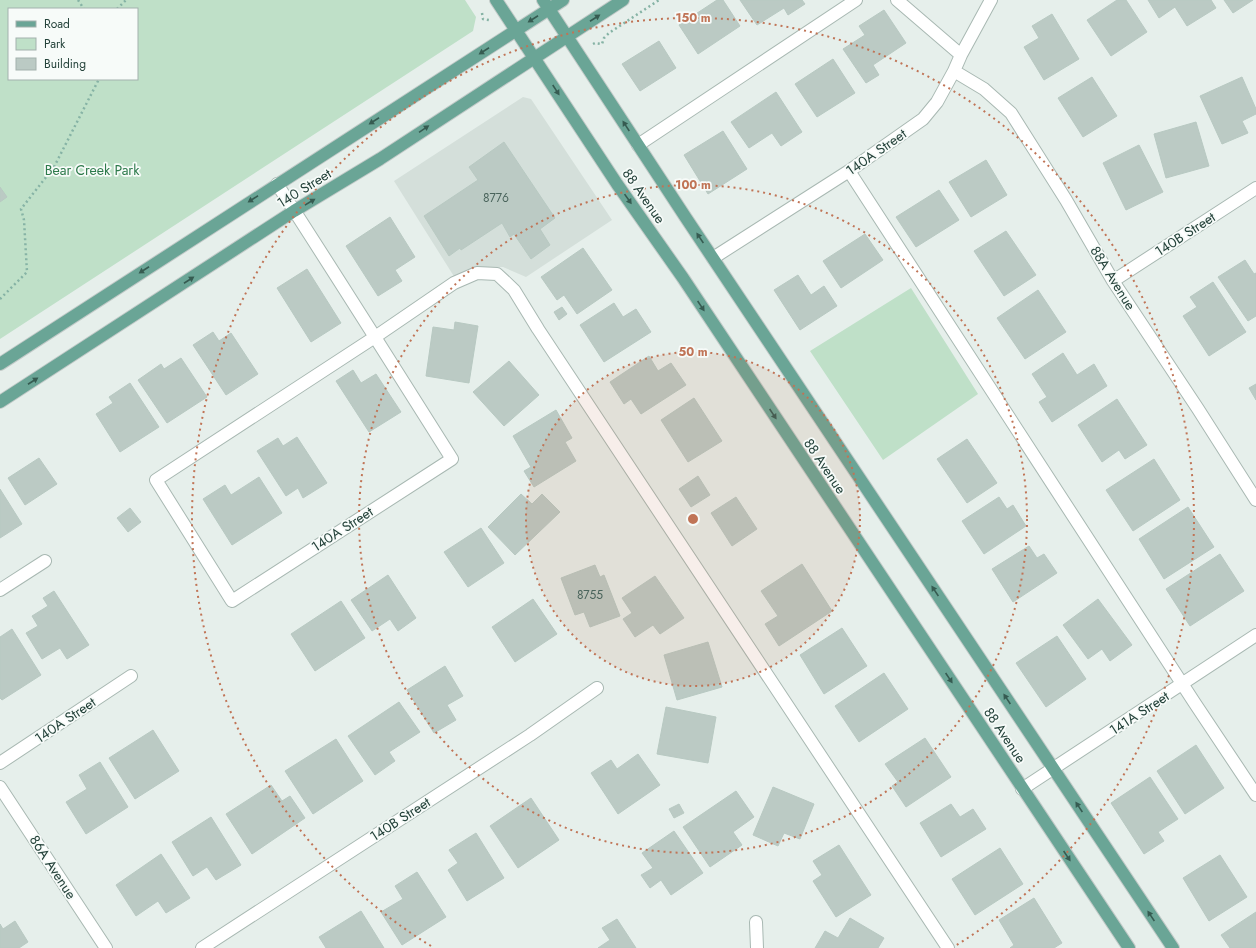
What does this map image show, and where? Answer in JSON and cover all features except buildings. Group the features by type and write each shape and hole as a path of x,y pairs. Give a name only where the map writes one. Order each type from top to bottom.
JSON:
{"main road":[{"name":"88 Avenue","path":"496,0 617,184 683,278 1129,948"},
{"name":"140 Street","path":"0,364 516,30 546,4 563,0"},
{"name":"140 Street","path":"0,402 294,211 380,159 623,0"},
{"name":"88 Avenue","path":"546,4 713,258 1173,948"}],"street":[{"path":"638,145 856,0"},
{"path":"897,0 961,55"},
{"name":"140A Street","path":"713,258 849,171 923,119 937,102 991,0"},
{"name":"88A Avenue","path":"954,71 984,89 1011,113 1066,200 1113,281 1256,500"},
{"path":"849,171 1182,684 1256,795"},
{"path":"277,184 375,337 454,284 478,273 497,274 514,290 542,336 948,948"},
{"name":"140B Street","path":"1113,281 1256,188"},
{"name":"140A Street","path":"375,337 452,459 232,600 156,480 375,337"},
{"path":"0,590 45,561"},
{"name":"141A Street","path":"1022,789 1256,635"},
{"name":"140A Street","path":"0,763 131,676"},
{"name":"140B Street","path":"202,948 530,735 597,688"},
{"name":"86A Avenue","path":"0,787 106,948"},
{"path":"756,922 757,948"}],"path":[{"path":"118,8 126,0"},
{"path":"595,42 602,44 604,38 609,33 659,0"},
{"path":"0,299 27,272 24,220 21,209 54,167 98,80"}],"shaded area":[{"path":"523,97 531,99 612,220 526,277 503,267 476,267 455,278 394,181"}],"green space":[{"name":"Bear Creek Park","path":"0,0 465,0 476,17 473,31 0,339"},
{"path":"911,288 978,394 883,460 810,351"}]}
